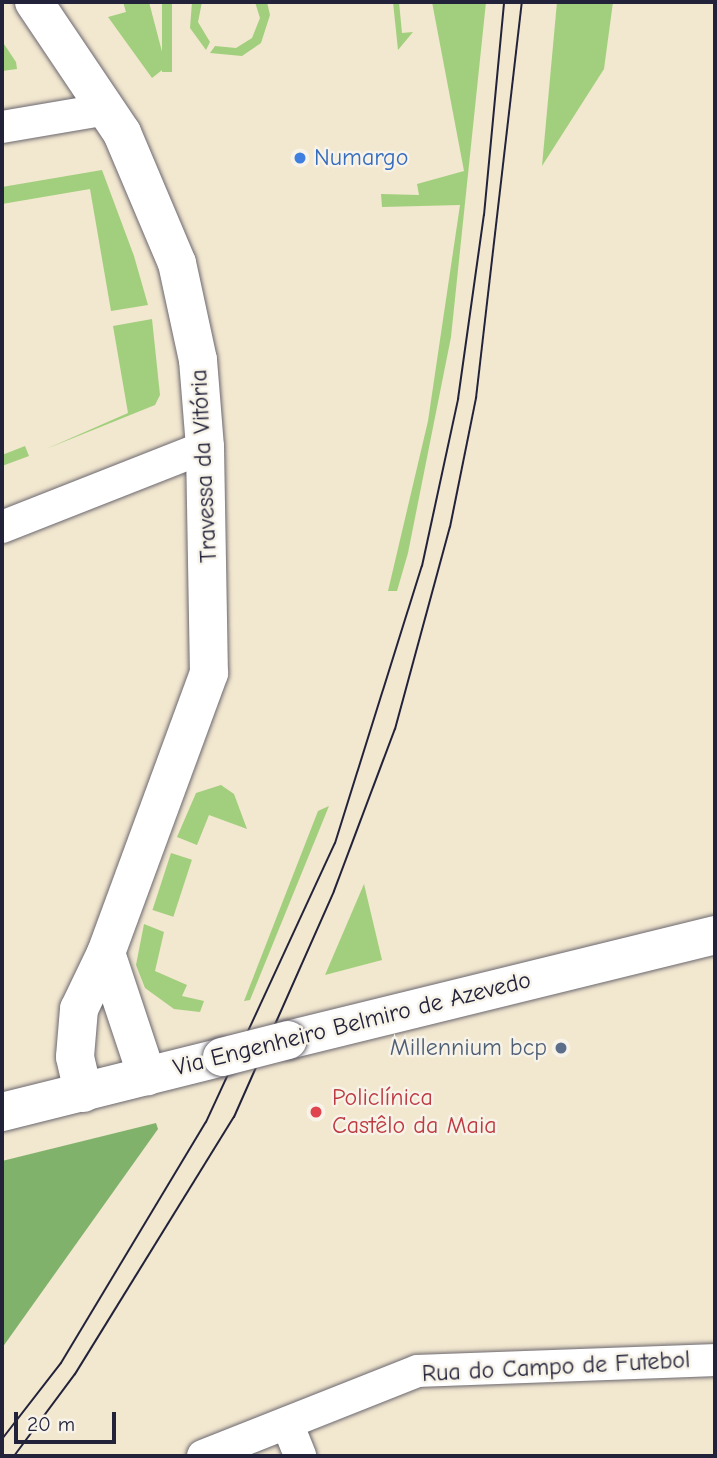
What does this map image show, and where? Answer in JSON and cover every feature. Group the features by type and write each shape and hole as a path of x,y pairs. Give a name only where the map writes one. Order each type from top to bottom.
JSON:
{"street":[{"name":"Travessa da Vitória","path":"34,2 107,109 158,213 188,295 205,447 209,673 106,953 86,987 74,1034 83,1093"},
{"path":"2,127 107,109"},
{"path":"2,527 205,447"},
{"name":"Via Engenheiro Belmiro de Azevedo","path":"2,1112 711,932"},
{"path":"106,953 146,1076"},
{"name":"Rua do Campo de Futebol","path":"203,1456 418,1371 715,1360"},
{"path":"287,1423 300,1456"}],"green space":[{"path":"123,2 149,2 166,67 152,78 108,17 126,12"},
{"path":"162,2 172,2 172,72 162,72"},
{"path":"192,2 202,2 198,22 210,42 206,50 190,28"},
{"path":"255,2 267,2 270,15 261,43 242,56 210,53 215,46 236,48 252,38 260,18"},
{"path":"393,2 399,2 402,33 413,32 398,50"},
{"path":"432,2 486,2 451,337 408,553 397,591 388,591 428,421 460,205 382,207 381,194 419,195 417,184 464,171"},
{"path":"557,2 613,2 604,69 542,166"},
{"path":"2,41 16,62 17,69 2,71"},
{"path":"102,170 134,256 148,305 111,311 90,189 2,204 2,187"},
{"path":"152,319 160,395 155,405 46,449 128,413 113,326"},
{"path":"25,446 29,456 2,466 2,455"},
{"path":"221,785 234,794 247,829 209,815 197,845 177,837 196,793"},
{"path":"329,806 250,1000 244,1001 318,811"},
{"path":"171,853 192,860 173,917 152,910"},
{"path":"364,884 382,960 325,975"},
{"path":"144,924 164,932 155,971 187,985 182,996 204,1001 200,1012 174,1009 145,988 136,965"},
{"path":"156,1123 158,1129 2,1348 2,1161"}],"tram line":[{"path":"2,1439 61,1363 206,1122 335,843 422,566 458,399 484,215 504,2"},
{"path":"14,1456 75,1374 234,1117 334,891 395,729 450,527 476,398 522,2"}],"place":[{"name":"Numargo","path":"300,158"},
{"name":"Millennium bcp","path":"561,1048"},
{"name":"Policlínica Castêlo da Maia","path":"316,1112"}]}
